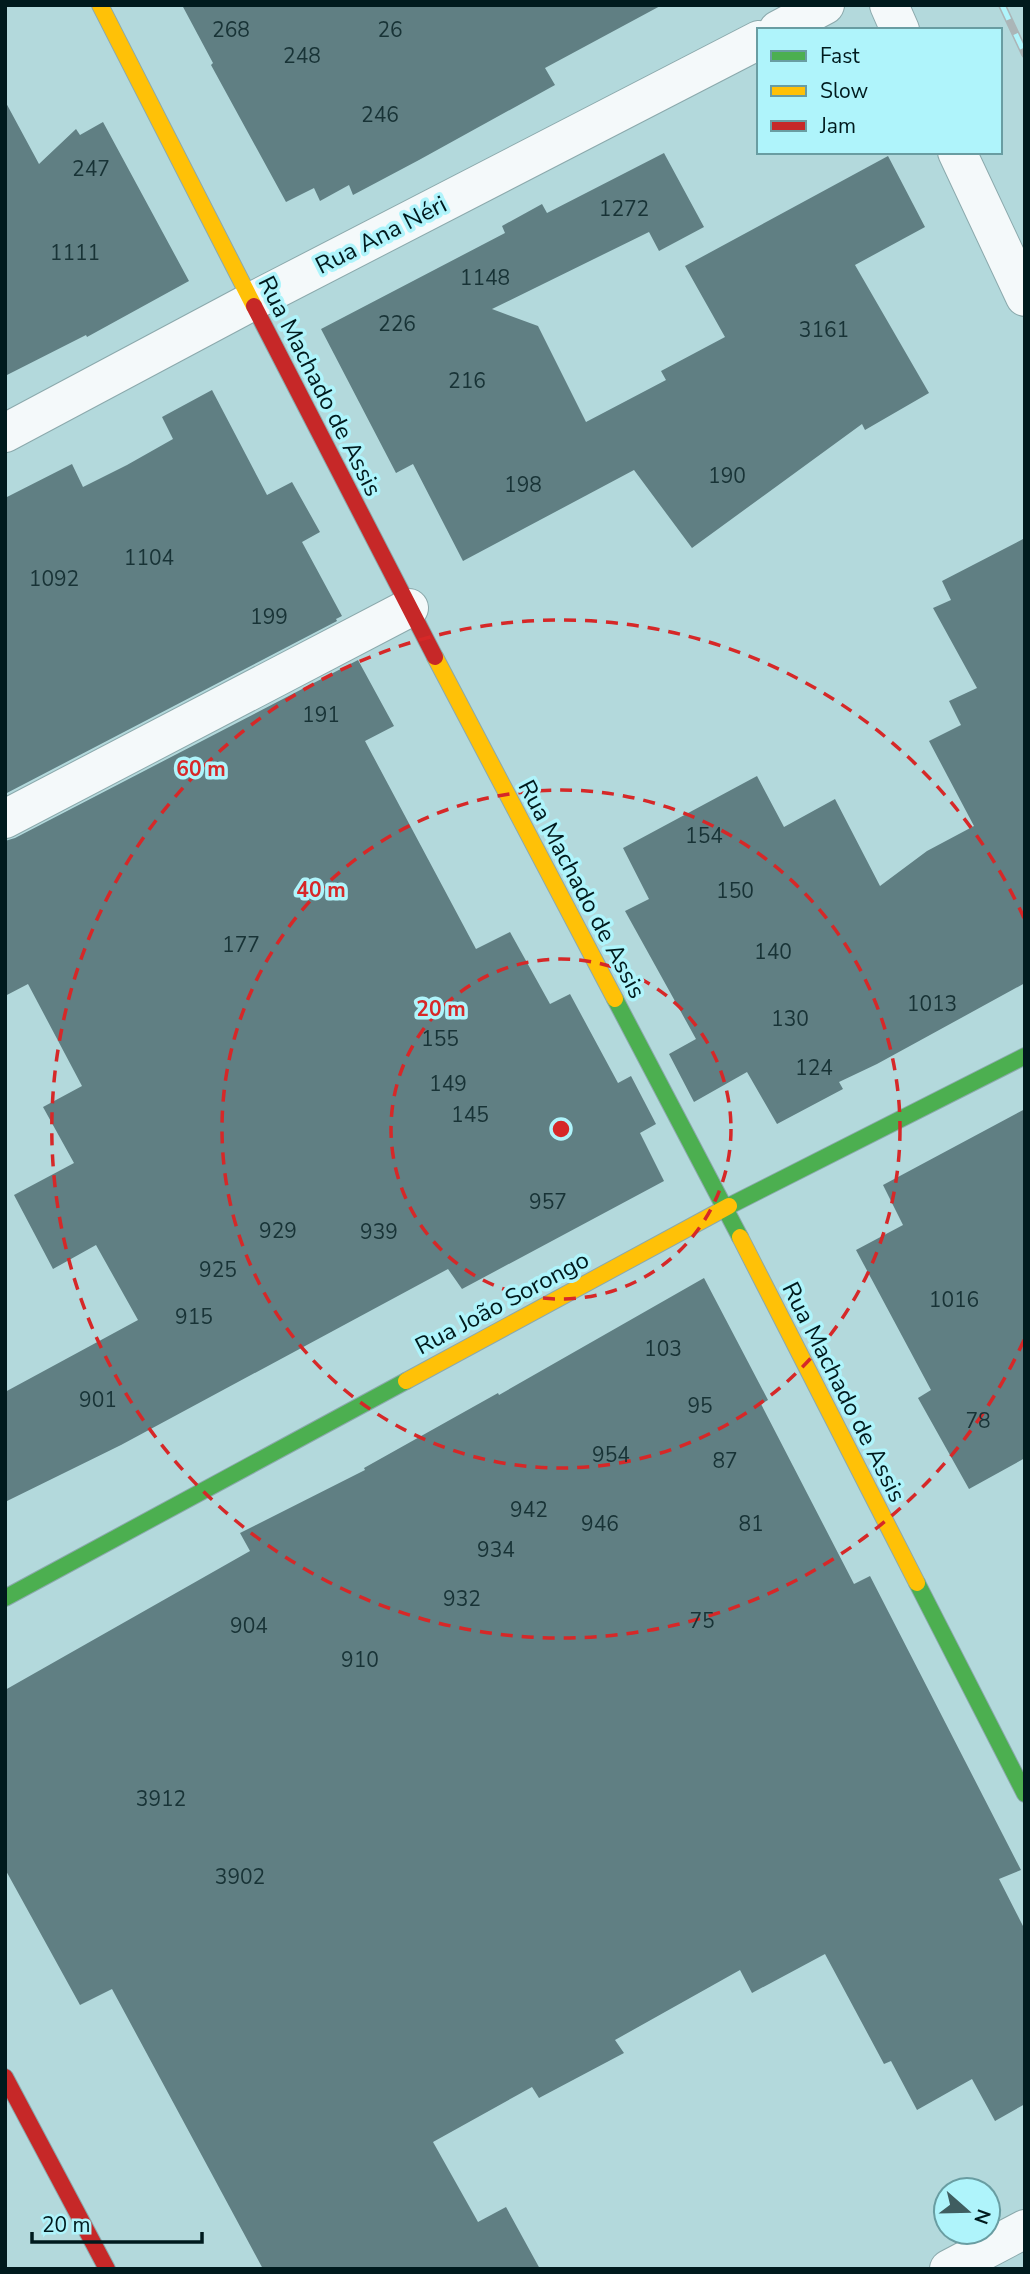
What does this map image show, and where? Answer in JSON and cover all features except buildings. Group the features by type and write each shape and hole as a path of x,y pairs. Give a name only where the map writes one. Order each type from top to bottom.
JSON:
{"street":[{"path":"782,28 825,5"},
{"path":"889,5 899,28"},
{"name":"Rua Machado de Assis","path":"104,6 251,302 408,608 725,1208 1025,1794"},
{"name":"Rua Ana Néri","path":"5,433 251,302 757,41"},
{"path":"958,154 1025,298"},
{"path":"5,819 408,608"},
{"name":"Rua João Sorongo","path":"5,1598 725,1208 1025,1056"},
{"path":"5,2077 107,2269"},
{"path":"949,2269 1025,2230"}],"railway":[{"path":"1002,5 1025,54"}],"traffic: fast":[{"path":"615,999 740,1237"},
{"path":"729,1206 1025,1056"},
{"path":"5,1598 406,1381"},
{"path":"917,1583 1025,1794"}],"traffic: slow":[{"path":"100,5 254,306"},
{"path":"435,657 615,999"},
{"path":"406,1381 729,1206"},
{"path":"740,1237 917,1583"}],"traffic: jam":[{"path":"254,306 435,657"},
{"path":"5,2077 107,2269"}]}
